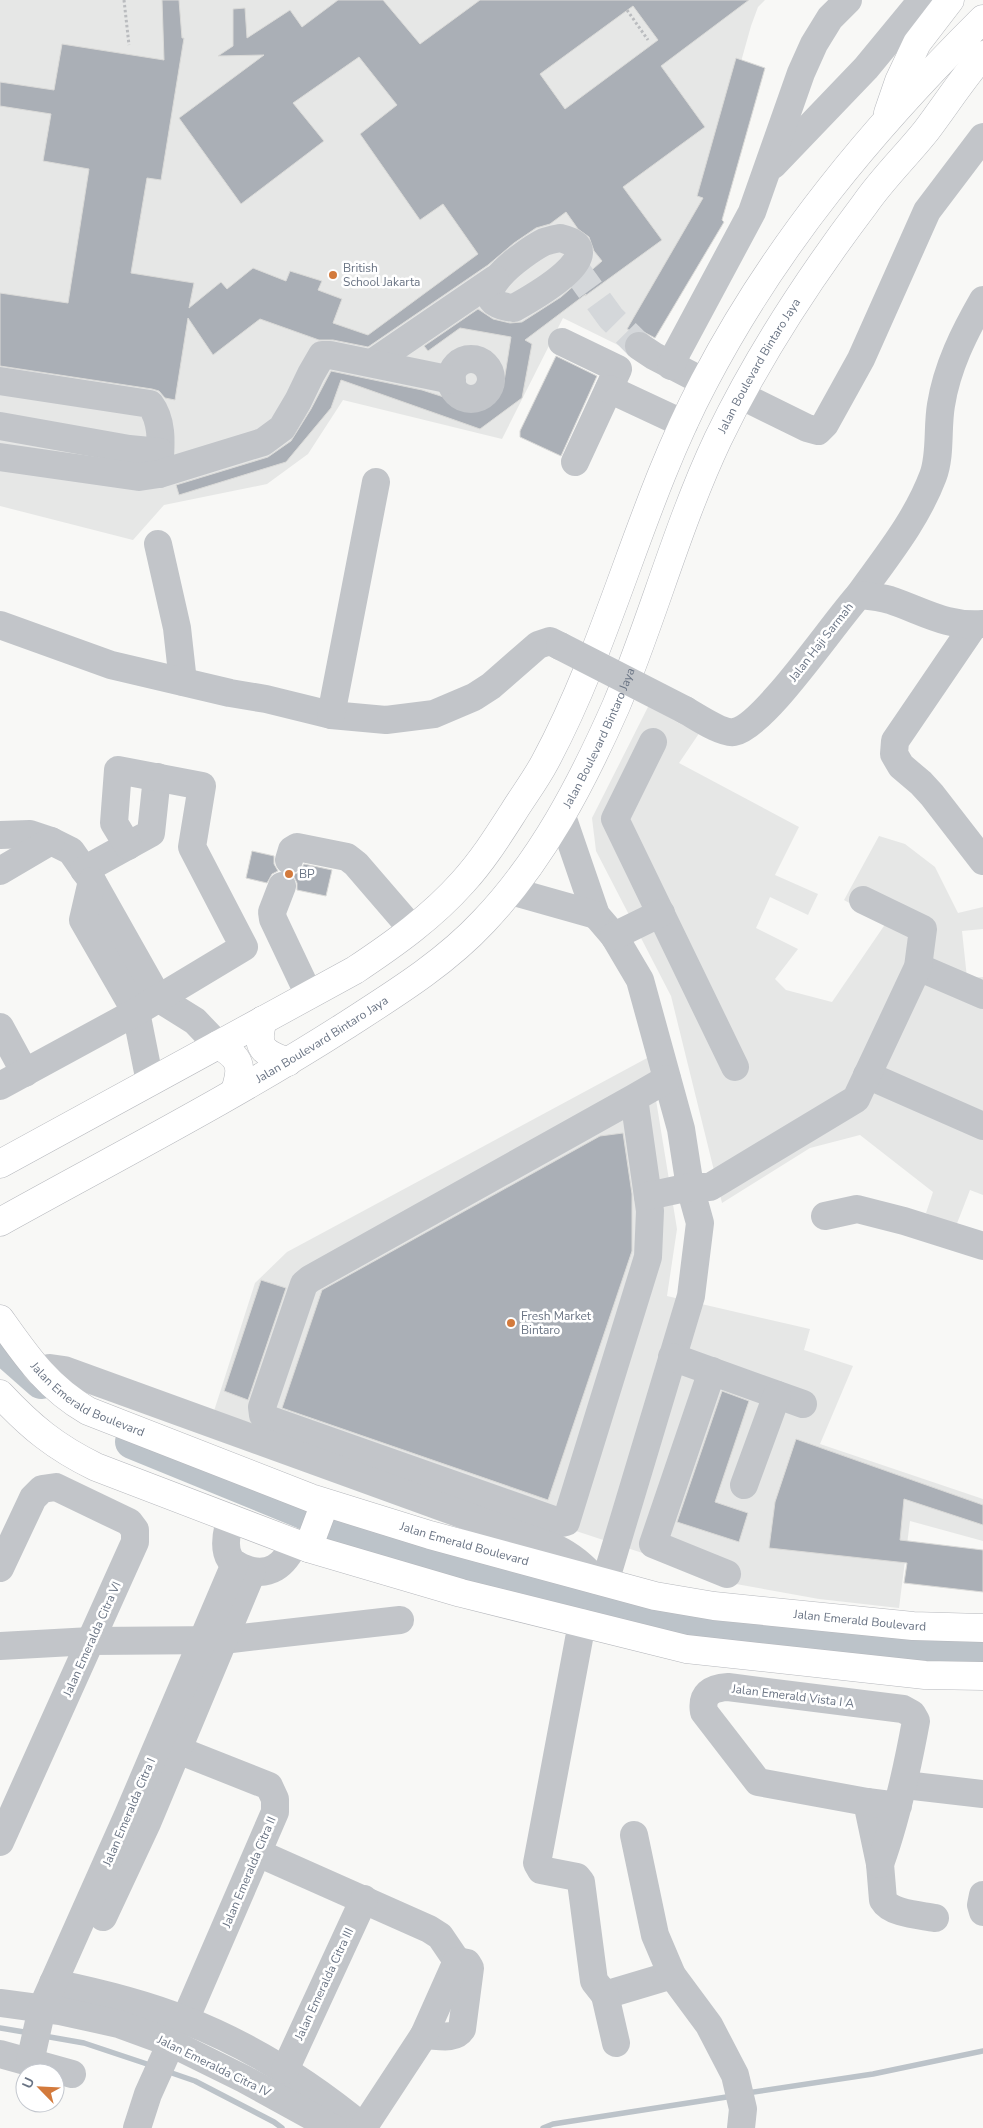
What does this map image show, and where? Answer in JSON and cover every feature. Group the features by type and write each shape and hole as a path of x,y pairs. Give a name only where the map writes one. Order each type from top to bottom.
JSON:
{"main road":[{"path":"885,122 899,81 917,43 950,0"},
{"name":"Jalan Boulevard Bintaro Jaya","path":"0,1222 288,1062 428,971 482,923 511,891 562,816 616,705 694,495 719,439 774,336 866,201 924,133 976,50 983,19"},
{"name":"Jalan Boulevard Bintaro Jaya","path":"0,1164 356,970 392,946 443,902 464,881 492,846 544,764 579,692 641,527 684,424 704,382 769,274 806,218 843,170 885,122 976,50"},
{"path":"924,133 983,86"},
{"path":"263,1020 258,1036 262,1048 271,1056 288,1062"},
{"path":"218,1045 233,1053 239,1064 240,1075 236,1091"},
{"name":"Jalan Emerald Boulevard","path":"0,1320 37,1370 68,1399 88,1411 309,1524 461,1593 686,1649 925,1675 983,1676"},
{"name":"Jalan Emerald Boulevard","path":"5,1406 42,1436 72,1455 96,1467 231,1518 430,1535 655,1596 714,1606 913,1626 983,1628"}],"street":[{"path":"671,366 752,212 801,72 814,44 830,18 848,0"},
{"path":"766,171 866,68 922,0"},
{"path":"742,396 807,428 818,430 825,424 861,359 927,211 983,137"},
{"path":"372,363 495,279"},
{"path":"859,595 913,520 934,475 941,406 946,379 963,334 983,300"},
{"path":"562,342 618,369 575,462"},
{"path":"639,346 671,366 704,382"},
{"path":"0,457 139,477 160,463 263,442 282,428 322,355 372,363 452,380"},
{"path":"0,381 150,404 156,412 161,432 160,463"},
{"path":"609,389 684,424"},
{"path":"0,426 129,449 160,463"},
{"path":"0,625 110,666 230,693 266,699 331,715 376,482"},
{"path":"158,544 177,628 183,682"},
{"name":"Jalan Haji Sarmah","path":"331,715 386,720 434,714 491,686 544,642 550,641 719,728 732,732 741,729 775,701 859,595 889,600 934,619 978,625 895,741 894,754 901,766 932,795 983,861"},
{"path":"652,742 615,819 735,1068"},
{"path":"0,1086 147,1005 244,947 192,848 202,786 118,770 114,823 128,846"},
{"path":"88,876 128,846 151,834 157,777"},
{"path":"37,1370 50,1368 64,1370 227,1430 264,1423 552,1533 568,1554 600,1581 691,1296 700,1223 689,1178 681,1128 640,980 614,936 596,915 562,816"},
{"path":"0,835 30,834 51,841 71,851 88,876 83,920 147,1005 195,1021 218,1045"},
{"path":"0,871 51,841"},
{"path":"289,860 292,850 296,847 347,857 356,864 412,929"},
{"path":"282,886 272,912 273,918 309,995"},
{"path":"511,891 596,915"},
{"path":"647,1189 689,1178 710,1187 856,1098 918,967 923,929 863,900"},
{"path":"614,936 660,913"},
{"path":"918,967 983,995"},
{"path":"147,1005 150,1082"},
{"path":"0,1027 25,1073"},
{"path":"867,1075 983,1126"},
{"path":"264,1423 304,1284 307,1281 669,1084"},
{"path":"552,1533 566,1522 648,1257 650,1211 634,1102"},
{"path":"825,1216 857,1209 904,1220 983,1246"},
{"path":"672,1357 803,1404"},
{"path":"712,1371 653,1544 727,1574"},
{"path":"744,1485 777,1395"},
{"name":"Jalan Emeralda Citra VI","path":"0,1568 33,1498 42,1488 56,1487 130,1522 135,1530 134,1542 0,1842"},
{"path":"231,1518 227,1531 227,1546 230,1559 244,1568 269,1570 282,1564 309,1524"},
{"name":"Jalan Emeralda Citra I","path":"31,2056 47,2013 62,1985 138,1819 244,1568"},
{"path":"0,1646 91,1641 212,1640 400,1620"},
{"path":"582,1623 537,1863 541,1870 577,1877 581,1882 594,1981 605,1995 616,2043"},
{"name":"Jalan Emeralda Citra I","path":"138,1819 178,1750 212,1640"},
{"name":"Jalan Emerald Vista I A","path":"880,1864 901,1795 916,1721 912,1714 904,1709 728,1687 716,1688 707,1694 703,1704 704,1712 758,1782 867,1802 901,1795"},
{"name":"Jalan Emeralda Citra II","path":"178,1750 268,1786 275,1799 275,1812 185,2020"},
{"path":"901,1795 983,1794"},
{"name":"Jalan Emerald Vista I A","path":"867,1802 880,1864 883,1900 886,1905 896,1910 935,1918"},
{"path":"634,1835 655,1935 672,1975 709,2026 735,2075 742,2118"},
{"path":"62,1985 185,2020 240,2045 285,2070 363,2128 424,2035 457,1960 435,1932 258,1853"},
{"path":"983,1895 981,1905 983,1912"},
{"name":"Jalan Emeralda Citra III","path":"285,2070 364,1899"},
{"path":"605,1995 672,1975"},
{"name":"Jalan Emeralda Citra IV","path":"0,2002 47,2013 119,2024 164,2058 244,2079 333,2128"},
{"path":"0,2054 31,2056 72,2074"},
{"path":"137,2128 164,2058"}],"path":[{"path":"124,0 129,45"},
{"path":"627,10 648,40"}],"shaded area":[{"name":"British School Jakarta","path":"0,0 765,0 758,7 751,26 693,233 620,346 563,318 502,439 343,400 308,454 267,484 164,505 133,540 0,506"},
{"path":"650,703 700,732 679,763 799,827 775,875 818,894 808,915 770,897 756,928 798,949 775,979 786,990 832,1002 886,923 844,900 879,836 905,844 935,867 958,913 983,907 983,929 962,931 967,978 983,977 983,1195 970,1190 956,1226 926,1213 933,1192 860,1135 810,1148 722,1203 671,996 596,851 592,818"},
{"name":"Fresh Market Bintaro","path":"649,1057 677,1229 667,1296 810,1329 804,1350 853,1366 820,1444 983,1499 983,1541 910,1521 899,1608 819,1599 736,1584 214,1411 255,1283 287,1252"}],"building":[{"path":"162,0 179,0 182,38 184,38 161,180 147,178 131,273 194,283 189,308 221,282 227,289 253,268 286,281 290,271 322,281 318,290 342,299 333,323 368,335 478,254 443,204 420,220 360,134 397,105 359,57 293,103 324,141 241,204 179,118 264,55 218,56 233,46 233,9 245,8 247,38 290,10 302,27 338,0 383,0 420,44 480,0 749,0 661,66 705,127 623,187 662,240 525,340 532,344 522,398 480,429 341,380 331,408 286,462 179,495 176,485 268,457 291,441 331,371 422,390 478,408 503,388 511,337 460,328 428,351 424,346 478,309 493,319 510,323 522,322 561,297 602,261 594,251 589,237 578,229 566,212 550,224 536,228 514,243 488,265 368,347 333,340 319,340 260,319 213,355 188,318 175,400 165,398 159,391 152,389 0,366 0,293 68,303 89,169 43,161 51,114 0,106 0,82 54,90 62,44 164,60","holes":["633,6 658,40 565,109 540,74"]},
{"path":"736,58 765,68 722,220 724,222 655,338 640,330 633,332 627,329 703,198 697,196"},
{"path":"556,356 597,376 561,456 520,437 520,431"},
{"path":"252,851 274,856 274,864 278,871 272,874 267,883 246,878"},
{"path":"304,864 332,870 326,896 297,890 297,883 293,875 299,872"},
{"path":"623,1133 632,1194 632,1251 548,1500 282,1408 322,1290 600,1136"},
{"path":"261,1280 286,1288 248,1400 224,1391"},
{"path":"722,1391 749,1401 715,1502 748,1513 739,1542 677,1522"},
{"path":"796,1439 983,1505 983,1525 904,1499 900,1540 983,1550 983,1592 904,1583 907,1563 769,1548 775,1502"}],"waterway":[{"path":"0,1346 41,1382"},
{"path":"132,1442 369,1539 623,1610 983,1655"},
{"path":"0,2028 30,2033"},
{"path":"44,2036 84,2043 153,2066"},
{"path":"747,2093 873,2074 983,2051"},
{"path":"166,2071 195,2081 282,2128"},
{"path":"543,2128 553,2124 733,2096"}],"tunnel":[{"path":"574,267 611,318 639,346"}],"place":[{"name":"British School Jakarta","path":"333,275"},
{"name":"BP","path":"289,874"},
{"name":"Fresh Market Bintaro","path":"511,1323"}]}
